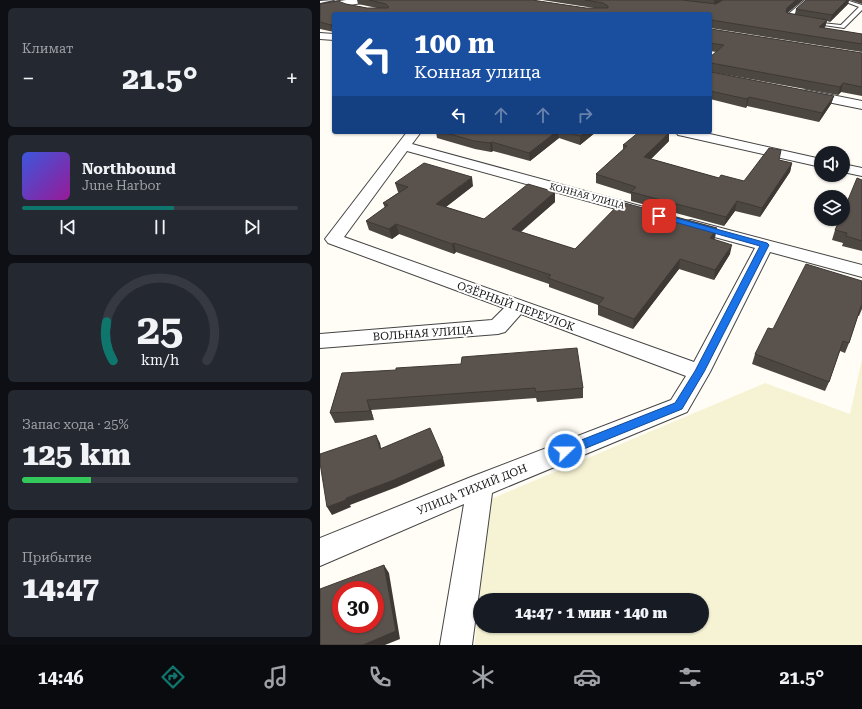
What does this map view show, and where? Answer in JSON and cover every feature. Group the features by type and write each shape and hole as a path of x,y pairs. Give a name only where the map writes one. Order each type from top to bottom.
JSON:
{"street":[{"path":"320,7 362,0"},
{"path":"341,3 358,9"},
{"path":"320,36 332,36"},
{"path":"794,92 862,105"},
{"path":"404,146 413,134"},
{"path":"692,134 814,161"},
{"name":"КОННАЯ УЛИЦА","path":"404,146 657,215"},
{"name":"ОЗЁРНЫЙ ПЕРЕУЛОК","path":"404,146 334,239 699,372"},
{"path":"850,169 862,172"},
{"path":"680,222 862,271"},
{"name":"УЛИЦА ТИХИЙ ДОН","path":"320,552 480,485 679,406 699,372 765,245"},
{"name":"ВОЛЬНАЯ УЛИЦА","path":"320,341 498,327 517,306"},
{"path":"456,645 480,485"}],"lane":[{"path":"320,2 332,0"},
{"path":"799,20 788,17 808,0"},
{"path":"807,22 842,28 862,7 847,0"}],"shaded area":[{"path":"862,359 862,645 475,645 476,633 709,633 709,593 478,593 484,502 765,383 850,414"}],"building":[{"path":"369,0 532,0 586,8 608,8 608,6 603,3 585,0 682,0 716,4 723,0 796,0 787,8 787,13 827,20 819,27 862,34 862,44 712,20 712,12 332,12 332,25 320,22 320,4 338,1 367,8 389,7 386,4"},
{"path":"806,0 847,0 832,15 796,9"},
{"path":"712,29 862,53 862,87 843,83 840,87 712,63 712,55 724,45 712,43"},
{"path":"712,72 834,96 822,113 749,97 747,99 712,91"},
{"path":"450,134 553,134 529,153 492,142 474,141"},
{"path":"637,134 668,134 644,157 719,178 721,175 744,181 769,148 781,150 779,160 792,163 762,208 737,201 726,217 631,192 636,187 596,174 627,146 623,145"},
{"path":"424,163 472,177 436,204 484,219 528,184 555,192 512,229 575,249 621,202 717,228 710,238 732,245 715,270 680,259 634,319 598,305 604,298 548,278 551,275 454,243 452,244 396,224 389,229 366,221 388,205 383,203 408,187 395,183"},
{"path":"857,178 862,180 862,241 846,236 847,233 835,230 837,226 850,226 850,195"},
{"path":"806,264 862,281 862,306 849,343 843,341 829,382 755,354 768,328 773,329"},
{"path":"577,348 583,388 536,392 535,388 367,400 370,411 330,413 342,373 461,364 462,357"},
{"path":"430,428 443,458 327,507 320,454 376,435 380,449"},
{"path":"384,565 396,631 363,645 320,645 320,589 332,584 332,633 384,633 384,581 341,581"}],"route":[{"path":"565,451 679,406 699,372 765,245 659,216"}]}
